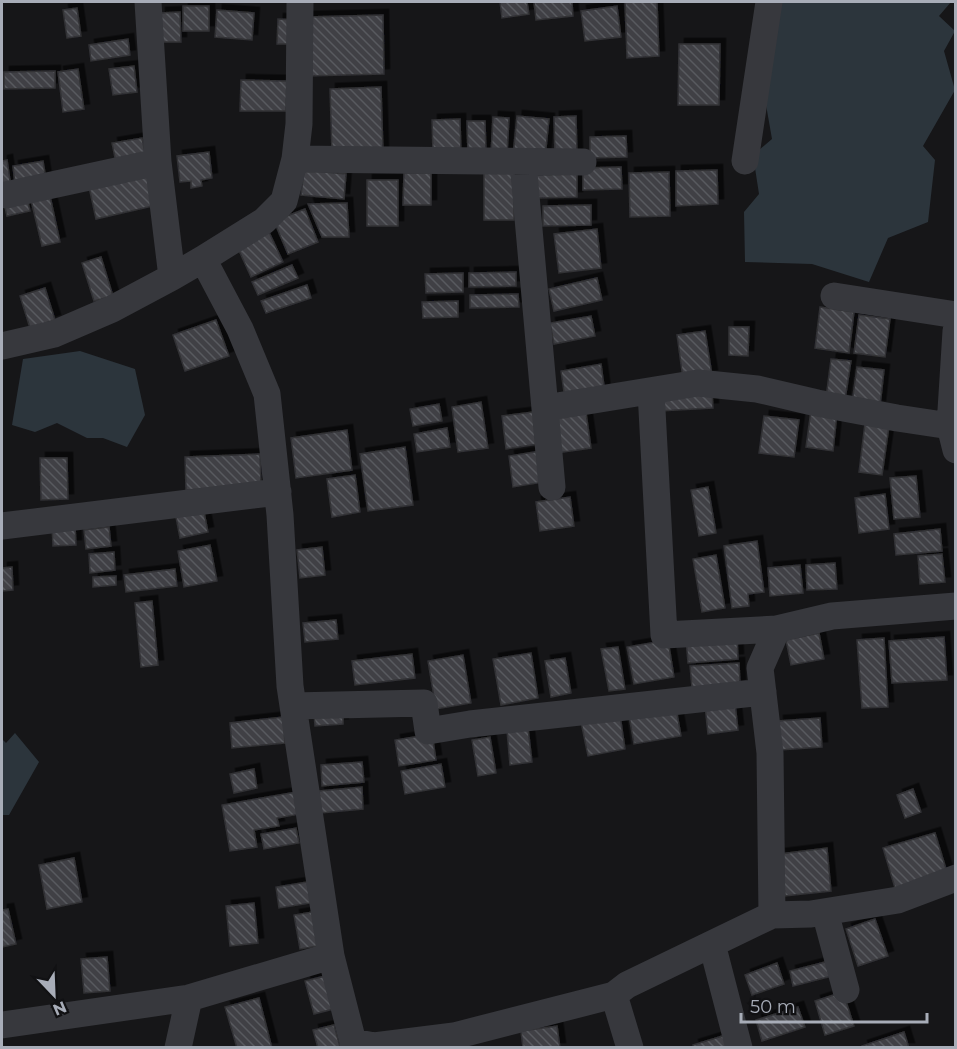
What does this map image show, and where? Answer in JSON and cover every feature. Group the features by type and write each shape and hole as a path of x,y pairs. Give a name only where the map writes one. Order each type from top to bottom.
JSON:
{"street":[{"path":"148,2 158,162 172,277"},
{"path":"2,346 54,334 112,309 172,277 264,221 284,201 295,159 299,124 300,2"},
{"path":"746,161 769,2"},
{"path":"295,159 583,162"},
{"path":"6,195 158,162"},
{"path":"523,162 552,487"},
{"path":"203,259 240,329 267,394 278,492 290,686 331,956 353,1042 374,1046 454,1036 614,995 627,985 772,915 811,914 898,900 956,879"},
{"path":"834,296 956,315"},
{"path":"545,408 698,383 757,388 953,438 956,331"},
{"path":"651,391 664,635 777,629 832,616 956,606"},
{"path":"2,525 278,492"},
{"path":"772,915 770,753 760,668 777,629"},
{"path":"293,706 424,703 428,731 470,724 763,692"},
{"path":"825,912 846,990"},
{"path":"712,944 739,1047"},
{"path":"2,1025 189,998 331,956"},
{"path":"614,995 630,1047"},
{"path":"178,1047 189,998"}],"shaded area":[{"path":"781,2 951,2 939,16 955,31 944,51 955,90 923,146 935,160 928,222 888,238 869,282 812,264 745,262 744,212 759,194 753,155 772,139 762,82"},
{"path":"80,351 135,369 145,415 127,447 103,438 87,438 57,423 35,432 12,425 23,359"},
{"path":"15,733 39,762 9,815 2,815 2,739 6,743"}],"building":[{"path":"500,2 527,2 529,14 502,18"},
{"path":"534,2 572,2 573,16 536,20"},
{"path":"625,2 657,2 659,56 627,58"},
{"path":"183,6 209,6 209,31 183,31"},
{"path":"617,6 621,37 585,41 581,11"},
{"path":"77,8 81,36 67,38 63,10"},
{"path":"217,10 254,13 252,40 215,37"},
{"path":"180,12 181,42 161,42 160,13"},
{"path":"383,15 384,74 307,76 306,17"},
{"path":"278,19 296,20 295,44 277,44"},
{"path":"128,39 130,55 91,61 89,45"},
{"path":"679,44 720,44 719,105 678,105"},
{"path":"134,66 137,92 113,95 109,69"},
{"path":"78,69 84,109 63,112 58,72"},
{"path":"55,71 55,88 4,89 4,72"},
{"path":"241,80 287,81 286,111 240,111"},
{"path":"381,87 383,152 332,154 330,89"},
{"path":"517,116 549,119 545,158 513,156"},
{"path":"576,116 577,156 555,157 554,117"},
{"path":"493,117 509,118 507,155 491,154"},
{"path":"460,119 461,154 433,154 432,120"},
{"path":"467,121 485,121 486,153 468,153"},
{"path":"626,136 627,157 590,158 590,137"},
{"path":"142,138 146,158 116,163 112,143"},
{"path":"209,152 212,178 201,180 202,186 191,188 191,181 180,182 177,156"},
{"path":"7,160 11,187 2,189 2,161"},
{"path":"43,161 46,180 15,185 13,166"},
{"path":"621,167 622,189 583,190 583,168"},
{"path":"304,170 346,174 344,199 301,195"},
{"path":"717,170 718,204 676,206 676,171"},
{"path":"514,171 514,220 484,220 484,172"},
{"path":"669,172 670,216 630,217 629,173"},
{"path":"404,173 431,173 431,205 403,205"},
{"path":"147,174 153,206 96,219 89,187"},
{"path":"577,174 577,197 536,198 536,175"},
{"path":"367,180 398,180 398,226 367,226"},
{"path":"50,196 60,242 42,246 31,200"},
{"path":"27,198 30,211 7,216 4,203"},
{"path":"347,203 349,237 322,237 308,204"},
{"path":"591,205 591,225 543,226 543,206"},
{"path":"305,209 318,242 288,254 274,221"},
{"path":"597,229 601,268 559,273 554,234"},
{"path":"268,230 283,262 251,277 236,244"},
{"path":"101,257 113,296 94,301 82,263"},
{"path":"292,265 298,278 258,295 252,282"},
{"path":"516,272 516,286 469,287 469,273"},
{"path":"463,273 463,292 426,293 425,274"},
{"path":"597,278 602,300 554,311 549,289"},
{"path":"307,285 311,298 266,313 261,301"},
{"path":"45,288 55,320 30,328 20,296"},
{"path":"518,294 519,307 470,308 470,295"},
{"path":"458,301 458,317 423,318 422,302"},
{"path":"820,307 854,312 849,353 815,348"},
{"path":"859,315 890,319 885,357 854,353"},
{"path":"591,316 595,336 554,344 550,323"},
{"path":"216,320 229,356 185,371 173,335"},
{"path":"729,327 749,327 748,356 729,355"},
{"path":"705,331 712,375 683,379 677,335"},
{"path":"831,359 851,361 845,400 826,398"},
{"path":"601,364 605,393 565,399 561,371"},
{"path":"857,367 884,370 880,406 852,403"},
{"path":"712,391 713,408 660,411 659,394"},
{"path":"481,402 488,448 458,452 452,407"},
{"path":"439,404 442,421 413,426 410,409"},
{"path":"811,410 837,413 833,451 806,447"},
{"path":"533,412 538,444 506,449 502,416"},
{"path":"586,413 591,448 557,453 552,417"},
{"path":"764,416 799,420 794,457 759,453"},
{"path":"865,423 889,426 882,475 859,472"},
{"path":"447,428 450,447 417,452 414,434"},
{"path":"347,430 352,470 296,478 291,438"},
{"path":"405,447 413,505 368,511 360,454"},
{"path":"540,451 544,482 513,487 509,456"},
{"path":"260,454 261,486 186,490 185,457"},
{"path":"40,458 67,458 68,499 41,500"},
{"path":"355,475 360,512 332,517 327,479"},
{"path":"916,476 920,517 894,519 890,478"},
{"path":"708,487 716,533 699,536 691,490"},
{"path":"885,494 889,529 859,533 855,498"},
{"path":"570,497 574,526 540,531 536,502"},
{"path":"204,512 208,532 180,538 176,517"},
{"path":"75,525 76,545 53,546 52,526"},
{"path":"109,527 111,546 86,549 84,530"},
{"path":"940,529 942,551 896,555 894,534"},
{"path":"757,541 764,592 748,594 749,606 732,608 724,546"},
{"path":"210,545 217,581 184,587 178,551"},
{"path":"322,547 325,575 300,578 297,550"},
{"path":"114,552 115,570 90,573 89,554"},
{"path":"942,554 945,582 920,584 918,556"},
{"path":"716,555 725,608 702,612 693,559"},
{"path":"835,563 837,589 807,590 806,565"},
{"path":"800,565 803,593 770,596 768,568"},
{"path":"12,567 13,590 2,591 2,568"},
{"path":"175,569 177,586 126,592 124,575"},
{"path":"116,576 116,585 93,587 93,577"},
{"path":"152,601 158,665 141,667 135,603"},
{"path":"336,620 338,639 305,642 303,623"},
{"path":"819,633 824,659 791,665 786,640"},
{"path":"737,636 738,659 688,663 686,639"},
{"path":"944,637 947,680 892,683 889,641"},
{"path":"884,638 888,707 862,708 857,640"},
{"path":"668,640 674,677 634,684 627,647"},
{"path":"618,647 625,689 609,691 601,649"},
{"path":"531,653 538,698 501,705 493,659"},
{"path":"412,654 415,678 355,685 352,661"},
{"path":"463,655 471,703 436,709 428,661"},
{"path":"565,658 571,693 551,697 545,661"},
{"path":"739,663 740,685 692,688 690,666"},
{"path":"735,703 738,730 708,734 705,706"},
{"path":"676,708 681,736 634,744 629,716"},
{"path":"343,711 343,724 315,726 314,713"},
{"path":"620,715 625,749 588,756 581,722"},
{"path":"283,717 285,743 232,748 230,723"},
{"path":"820,718 822,747 780,750 778,721"},
{"path":"528,728 532,762 510,765 507,731"},
{"path":"432,734 436,760 399,766 395,740"},
{"path":"490,737 496,773 478,776 472,740"},
{"path":"362,762 364,782 322,786 321,765"},
{"path":"441,764 445,787 405,794 401,771"},
{"path":"254,769 257,788 234,793 230,774"},
{"path":"362,787 363,809 321,813 319,791"},
{"path":"913,789 921,812 905,818 897,795"},
{"path":"296,792 300,814 277,818 279,826 254,830 257,847 230,851 222,805"},
{"path":"296,828 299,843 264,849 261,834"},
{"path":"935,833 947,872 895,888 883,848"},
{"path":"827,848 831,891 785,896 780,854"},
{"path":"74,858 82,902 47,909 39,865"},
{"path":"307,882 311,903 279,908 276,887"},
{"path":"254,903 258,943 230,946 226,906"},
{"path":"8,909 16,944 2,947 2,910"},
{"path":"312,912 318,946 300,949 294,915"},
{"path":"875,919 888,956 858,966 846,929"},
{"path":"107,957 110,991 84,993 81,959"},
{"path":"837,959 840,974 793,986 790,971"},
{"path":"777,963 784,984 752,995 745,975"},
{"path":"325,976 334,1009 314,1014 305,981"},
{"path":"843,992 854,1026 825,1035 815,1001"},
{"path":"259,998 272,1048 237,1048 225,1007"},
{"path":"798,1007 805,1027 762,1041 756,1020"},
{"path":"334,1025 340,1047 318,1048 313,1030"},
{"path":"557,1026 560,1048 523,1048 521,1031"},
{"path":"904,1032 909,1048 863,1048 862,1046"},
{"path":"729,1034 731,1048 694,1048 693,1045"}]}
